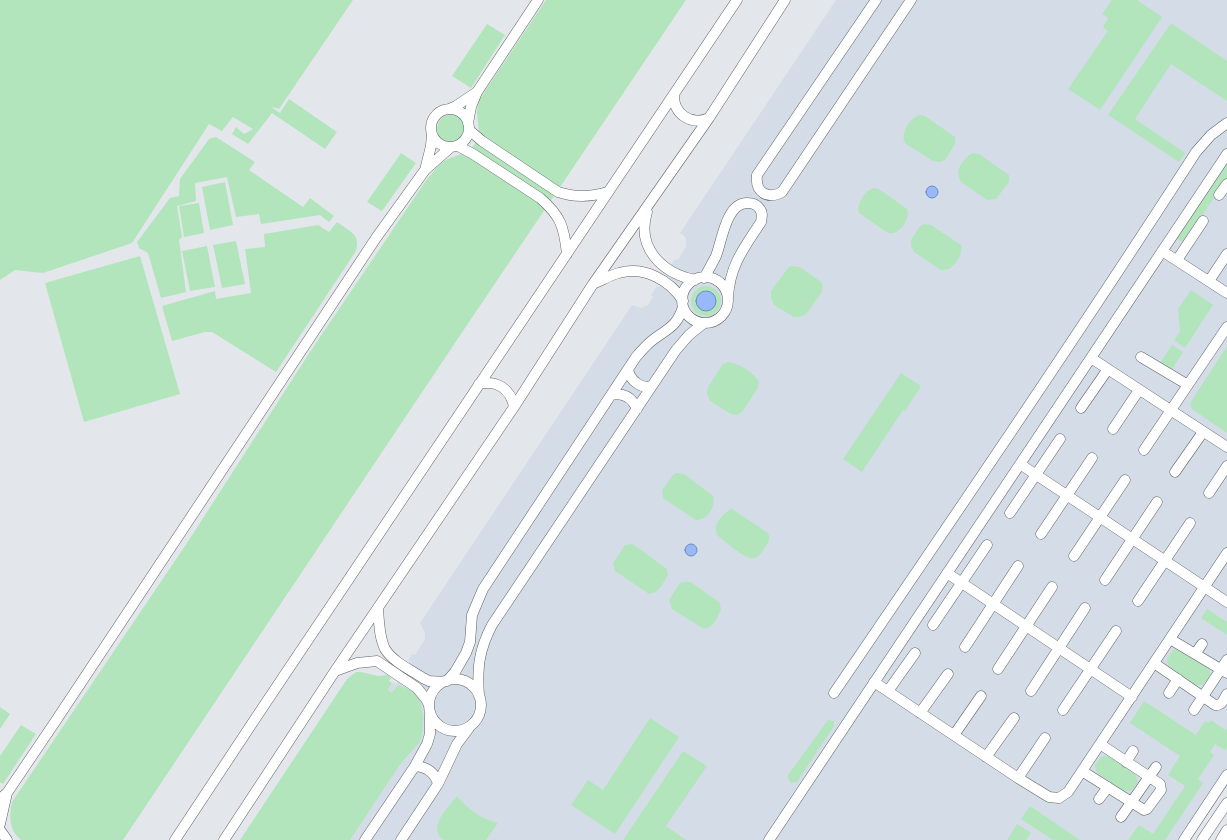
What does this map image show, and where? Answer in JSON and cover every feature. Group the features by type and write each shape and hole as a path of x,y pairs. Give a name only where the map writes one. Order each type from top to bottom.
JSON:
{"street":[{"path":"0,824 4,796 376,238 425,170 465,140 469,126 471,107 477,92 538,0"},
{"path":"175,840 182,835 479,384 737,0"},
{"path":"224,840 335,671 514,407 593,284 709,118 785,0"},
{"path":"876,0 757,175 756,182 758,188 763,193 769,196 782,192 911,0"},
{"path":"477,92 456,106 442,110 436,114 430,127 432,134 439,144 445,147 454,147 473,154 550,206 558,217 565,234 567,254"},
{"path":"674,94 675,104 680,114 688,120 699,121 709,118"},
{"path":"449,109 461,112 466,117 469,126 482,141 548,186 568,196 596,196 608,192"},
{"path":"834,694 1115,277 1196,152 1211,135 1227,123"},
{"path":"425,170 431,146 432,134"},
{"path":"769,840 1227,154"},
{"path":"1219,195 1227,184"},
{"path":"540,198 548,186"},
{"path":"365,840 415,766 427,744 430,734 429,700 434,690 455,672 466,653 470,642 472,615 483,589 636,357 647,345 674,325 680,317 686,289 690,284 699,279 715,257 726,222 733,211 738,205 744,203 750,202 756,205 761,210 761,222 736,262 731,273 727,307 722,316 714,321 704,323 689,335 680,345 492,625 483,643 478,669 481,709 479,716 459,741 438,784 401,840"},
{"path":"649,204 644,220 646,238 651,251 659,262 678,276 715,280 720,283 728,297"},
{"path":"1177,260 1203,221"},
{"path":"1162,251 1227,293"},
{"path":"1209,282 1227,254"},
{"path":"652,274 657,269 659,262"},
{"path":"593,284 618,273 630,271 652,274 670,286 679,296 686,312 694,320 704,323"},
{"path":"1144,450 1227,327"},
{"path":"1141,357 1188,385"},
{"path":"1091,358 1227,448"},
{"path":"628,369 631,377 637,383 644,386 652,386"},
{"path":"1081,408 1108,369"},
{"path":"479,384 490,382 500,385 508,392 514,402 514,407"},
{"path":"1113,429 1139,390"},
{"path":"611,394 625,395 633,400 637,409"},
{"path":"1175,472 1203,432"},
{"path":"1010,513 1060,439"},
{"path":"1041,534 1092,458"},
{"path":"1020,464 1227,602"},
{"path":"1209,493 1227,466"},
{"path":"1074,556 1125,480"},
{"path":"1105,580 1157,502"},
{"path":"1138,601 1190,523"},
{"path":"933,625 987,545"},
{"path":"874,682 1018,778 1049,797 1056,798 1066,794 1227,553"},
{"path":"965,647 1018,566"},
{"path":"947,573 1132,697"},
{"path":"998,669 1052,587"},
{"path":"378,608 380,629 385,648 412,677 422,693 437,724 448,730 460,731 471,726"},
{"path":"1031,691 1085,608"},
{"path":"1063,710 1116,631"},
{"path":"1170,639 1224,671"},
{"path":"1195,654 1202,644"},
{"path":"377,661 383,656 385,648"},
{"path":"888,691 915,653"},
{"path":"1194,710 1203,696 1224,671 1227,660"},
{"path":"335,671 357,663 377,661 412,677 429,681 445,682 458,680 468,683 479,696"},
{"path":"1154,663 1217,705 1222,703 1227,694"},
{"path":"920,713 948,674"},
{"path":"1169,693 1178,679"},
{"path":"954,735 981,696"},
{"path":"986,756 1014,718"},
{"path":"1018,778 1045,738"},
{"path":"1082,771 1143,810 1148,809 1161,788 1160,784 1100,744"},
{"path":"1126,762 1134,751"},
{"path":"415,766 428,769 436,778 438,784"},
{"path":"1121,817 1156,767"},
{"path":"1184,840 1227,775"},
{"path":"1099,799 1108,787"},
{"path":"1202,840 1227,803"},
{"path":"0,830 7,840"},
{"path":"1221,840 1227,830"}],"shaded area":[{"path":"836,0 1227,0 1227,786 1191,840 276,840 390,692 388,690 393,682 396,684 410,661 408,660 412,654 415,655 425,639 425,633 420,623 632,305 641,308 648,305 653,297 651,295 657,286 659,287 672,268 670,267 675,259 678,260 686,246 686,239 680,233"}],"green space":[{"path":"0,0 353,0 279,109 271,107 280,113 289,99 337,132 325,149 272,113 248,144 232,134 236,127 244,134 253,129 233,117 222,131 209,124 132,243 43,273 15,270 0,280"},
{"path":"546,0 686,0 123,840 21,840 12,828 10,813 12,802 187,543 310,352 425,182 436,168 444,161 462,154 471,149 474,145 479,133 477,112 479,100"},
{"path":"1112,0 1137,0 1162,17 1100,110 1068,89 1108,31 1103,27 1108,18 1102,14"},
{"path":"1171,23 1227,61 1227,101 1171,64 1135,119 1185,153 1179,162 1108,115"},
{"path":"487,24 505,35 471,88 452,76"},
{"path":"452,114 463,118 467,129 463,140 452,144 441,140 437,129 441,118"},
{"path":"919,115 925,116 955,137 955,144 945,160 939,162 933,161 906,144 904,140 904,132 912,120"},
{"path":"216,137 255,162 249,170 303,207 310,198 334,216 329,222 320,215 261,224 259,214 236,217 227,177 195,183 196,201 177,206 182,237 179,240 186,292 161,298 148,253 139,248 137,242 170,198 179,196 180,179 209,139"},
{"path":"401,153 416,163 382,211 367,202"},
{"path":"973,153 979,154 1009,175 1009,182 996,199 987,200 961,182 959,178 958,172 962,163"},
{"path":"1227,160 1227,178 1184,243 1176,238"},
{"path":"225,182 233,225 210,230 202,187"},
{"path":"874,188 879,189 907,209 908,213 906,222 896,232 888,233 859,213 858,209 862,198 867,191"},
{"path":"199,203 204,233 184,237 179,206"},
{"path":"337,222 350,231 355,237 357,241 356,251 276,372 212,332 205,332 172,341 162,306 215,291 216,299 251,293 245,249 265,247 264,234 318,225 329,232"},
{"path":"924,224 931,225 961,245 962,248 959,258 949,269 941,270 914,252 911,246 911,240 920,226"},
{"path":"236,241 245,284 222,288 213,245"},
{"path":"207,246 215,287 190,291 182,251"},
{"path":"140,256 180,394 84,422 45,283"},
{"path":"789,267 800,267 821,282 823,286 822,292 806,314 800,317 794,317 774,305 771,298 771,291"},
{"path":"706,286 716,291 721,301 716,311 706,316 696,311 691,301 696,291"},
{"path":"1191,290 1213,305 1185,348 1174,340 1180,332 1178,309"},
{"path":"1172,345 1183,352 1171,371 1160,363"},
{"path":"1227,346 1227,433 1192,409 1190,405"},
{"path":"728,362 746,369 759,382 758,388 742,412 737,415 731,414 710,401 707,394 708,387 723,364"},
{"path":"901,373 921,386 905,411 903,410 862,472 843,459"},
{"path":"676,473 684,474 713,496 714,504 710,512 704,518 696,520 663,498 662,490"},
{"path":"732,509 769,535 768,543 761,553 755,558 746,557 741,554 717,534 716,527 718,521 725,513"},
{"path":"631,544 667,569 668,575 655,592 649,594 615,571 613,563 625,545"},
{"path":"691,582 720,603 721,610 712,626 702,628 672,609 669,600 680,583"},
{"path":"1207,609 1227,622 1227,635 1201,618"},
{"path":"1180,649 1208,667 1211,675 1203,685 1195,685 1169,666 1167,661 1168,658 1173,650"},
{"path":"356,672 378,676 387,675 391,678 389,681 392,683 388,690 392,693 398,685 413,691 420,701 423,717 422,735 419,743 401,763 350,840 240,840 347,679"},
{"path":"1144,701 1196,735 1205,721 1209,723 1211,720 1225,730 1227,728 1227,747 1225,750 1215,744 1210,752 1214,755 1198,779 1203,783 1165,840 1128,840 1139,825 1153,834 1185,786 1168,775 1180,756 1130,723"},
{"path":"0,707 10,714 0,729"},
{"path":"650,718 679,737 615,834 571,805 588,780 603,790"},
{"path":"828,720 834,721 834,726 797,782 791,783 788,775"},
{"path":"21,725 36,734 3,784 0,782 0,756"},
{"path":"683,751 707,766 666,826 686,840 623,840"},
{"path":"1108,756 1135,774 1138,782 1131,791 1123,791 1097,773 1095,765 1101,757"},
{"path":"457,796 475,813 498,823 486,840 444,840 439,835 437,830 440,818"},
{"path":"1030,806 1080,840 1053,840 1021,819"},
{"path":"1017,824 1031,833 1026,840 1007,840"}],"water":[{"path":"932,186 936,188 938,192 936,196 932,198 928,196 926,192 928,188"},
{"path":"702,291 710,291 716,297 716,305 710,311 702,311 696,305 696,297"},
{"path":"689,544 693,544 697,550 693,556 689,556 685,552 685,548"}]}
